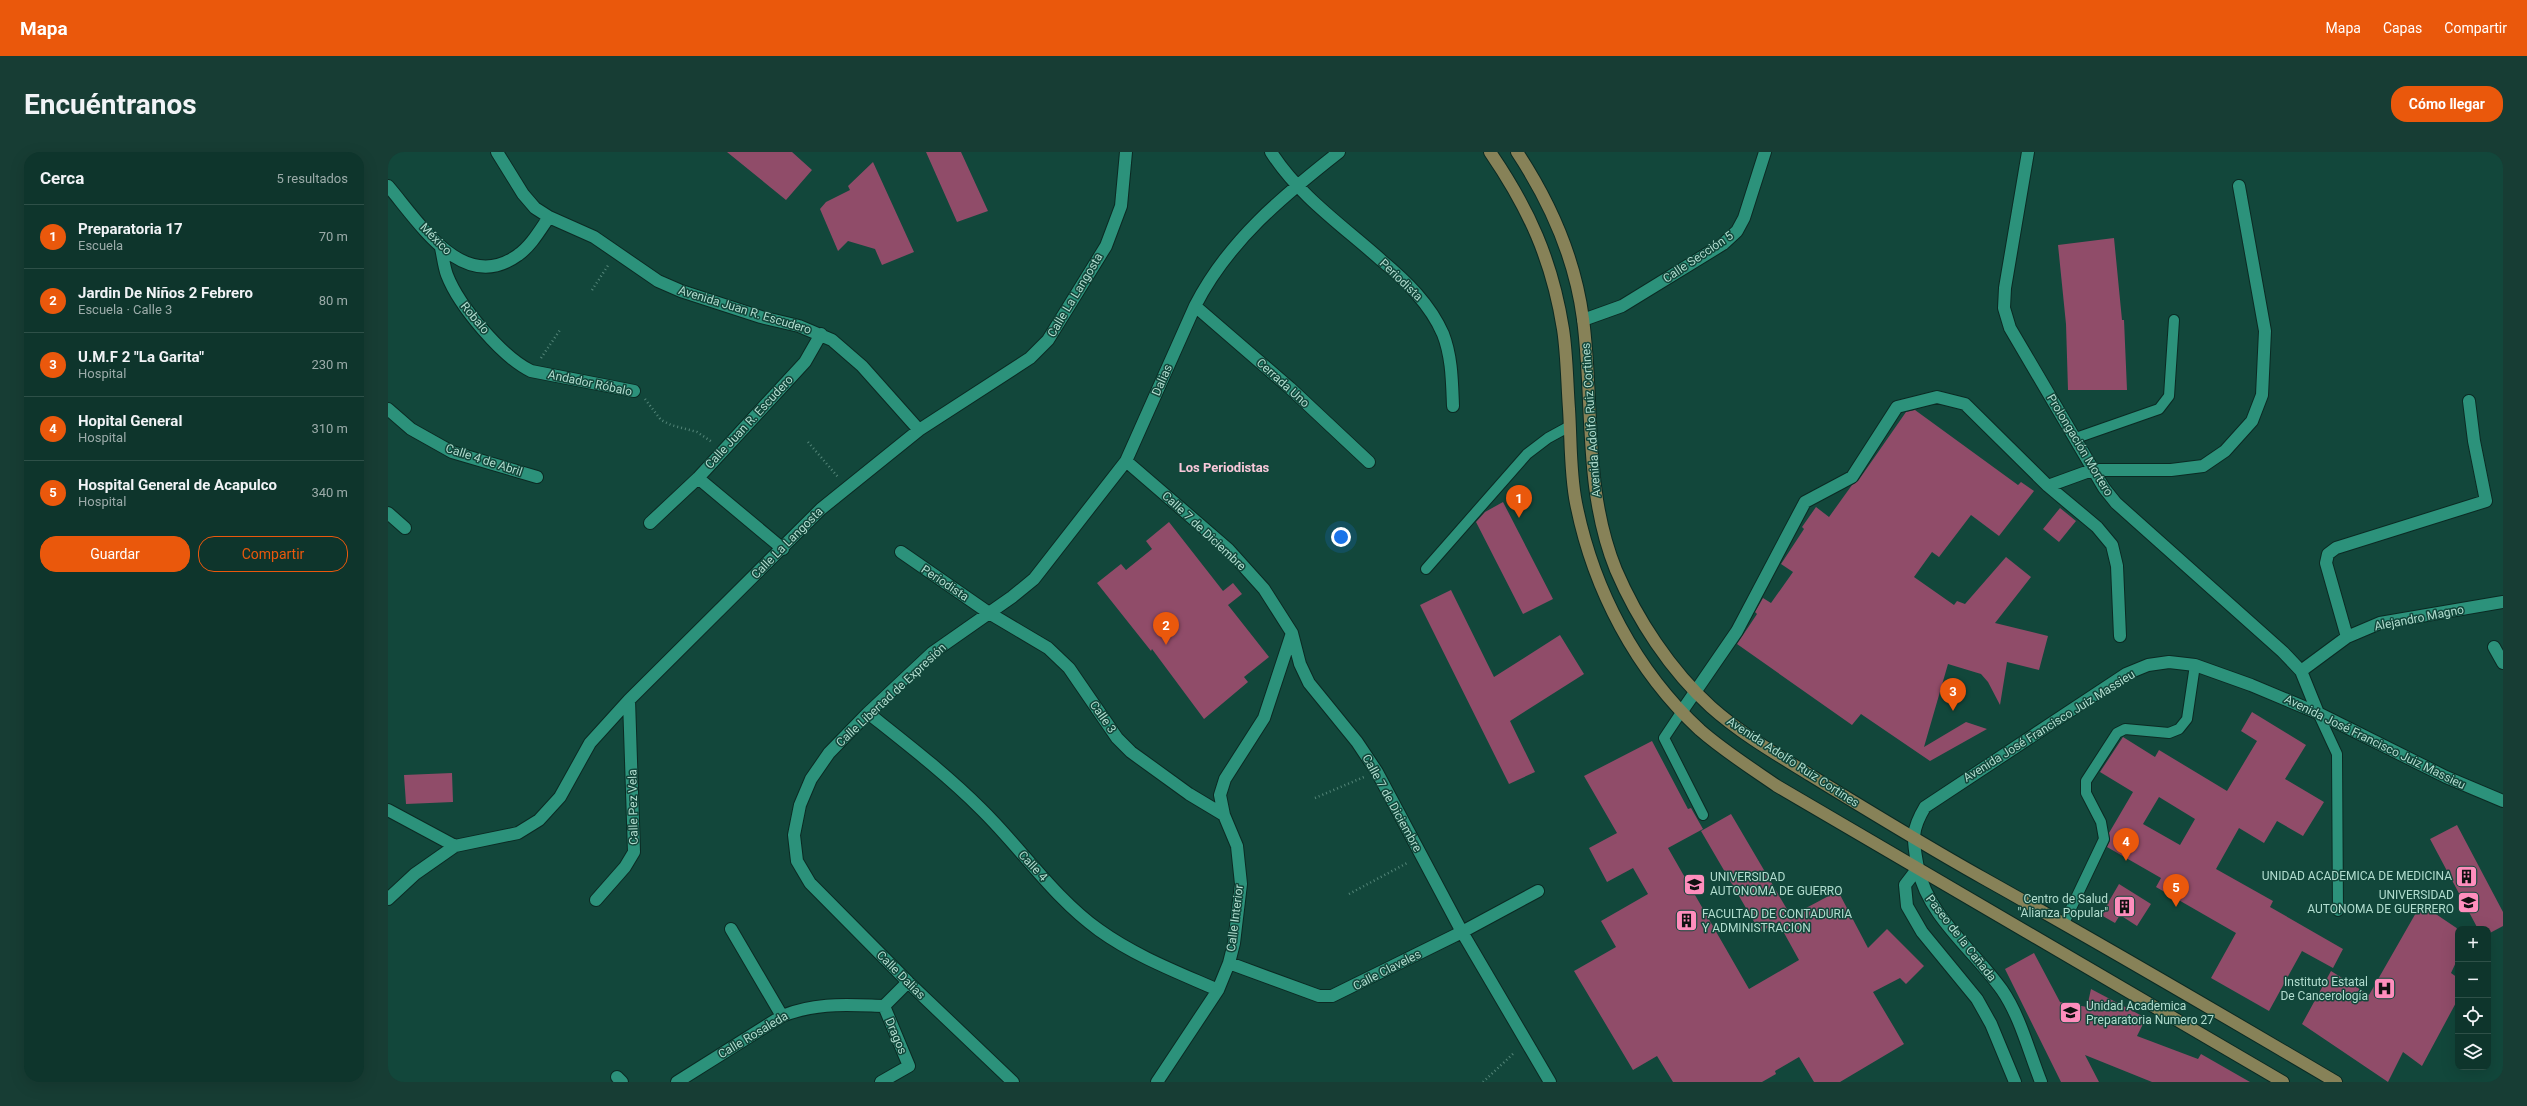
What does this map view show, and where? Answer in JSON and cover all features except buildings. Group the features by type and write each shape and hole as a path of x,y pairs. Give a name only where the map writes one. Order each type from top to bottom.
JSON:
{"main road":[{"name":"Avenida Adolfo Ruiz Cortines","path":"1490,152 1516,191 1539,238 1553,279 1563,330 1576,501 1588,551 1608,604 1637,655 1667,695 1682,711 1730,754 1771,782 2283,1082"},
{"name":"Avenida Adolfo Ruiz Cortines","path":"1517,152 1538,184 1561,233 1577,286 1583,320 1592,473 1599,516 1616,569 1641,619 1678,672 1711,707 1754,739 1912,838 2064,923 2336,1082"}],"street":[{"name":"Avenida Juan R. Escudero","path":"496,152 523,194 535,208 549,217 594,237 658,280 681,291 821,334 832,340 862,366 919,430"},
{"name":"Calle La Langosta","path":"455,846 518,833 539,820 560,797 590,743 629,700 712,615 783,549 821,509 846,487 919,430 1030,358 1048,340 1106,246 1121,206 1126,152"},
{"name":"Periodista","path":"1272,152 1296,186 1406,281 1424,302 1443,334 1452,365 1453,406"},
{"name":"Dalias","path":"989,613 1034,579 1126,461 1195,306 1205,286 1230,251 1254,224 1296,186 1339,152"},
{"name":"Calle Sección 5","path":"1583,320 1622,306 1723,244 1737,231 1744,218 1765,152"},
{"name":"Prolongación Mortero","path":"2028,152 2005,288 2004,308 2010,328 2076,438 2092,470 2116,503 2282,652 2301,672 2318,712"},
{"name":"México","path":"388,186 441,248 457,260 475,266 492,267 520,255 549,217"},
{"path":"2048,486 2092,470 2171,470 2203,466 2225,451 2252,421 2262,395 2265,331 2239,186"},
{"name":"Robalo","path":"441,248 446,274 457,296 505,353 518,365 531,371"},
{"name":"Cerrada Uno","path":"1195,306 1290,388 1369,462"},
{"name":"Calle Juan R. Escudero","path":"783,549 698,478 805,362 821,334"},
{"name":"Andador Róbalo","path":"531,371 634,391"},
{"path":"1682,711 1697,692 1737,631 1805,502 1852,477 1897,407 1937,398 1965,404 2048,486 2097,527 2112,545 2117,566 2120,636"},
{"path":"2347,637 2326,563 2328,554 2336,548 2486,501 2474,442 2469,401"},
{"name":"Calle 4 de Abril","path":"388,409 411,428 452,452 537,477"},
{"name":"Calle 7 de Diciembre","path":"1126,461 1228,550 1264,589 1292,633 1300,664 1309,683 1357,742 1377,772 1462,932 1550,1082"},
{"path":"650,523 698,478"},
{"path":"388,513 405,528"},
{"name":"Periodista","path":"901,552 989,613"},
{"name":"Alejandro Magno","path":"2301,672 2347,637 2380,623 2503,602"},
{"name":"Calle Libertad de Expresión","path":"797,861 794,835 800,805 811,779 829,753 868,713 932,653 989,613"},
{"name":"Calle 3","path":"989,613 1048,648 1069,668 1117,738 1131,752 1189,794 1224,815"},
{"name":"Calle Interior","path":"1156,1082 1218,990 1229,963 1234,944 1241,884 1236,846 1224,815 1220,795 1225,779 1264,718 1292,633"},
{"path":"2494,647 2503,663"},
{"name":"Avenida José Francisco Juiz Massieu","path":"1918,868 1912,838 1917,820 1925,807 2126,674 2148,665 2169,662 2196,665 2318,712 2446,777 2503,801"},
{"name":"Calle Pez Vela","path":"596,900 625,867 634,852 629,700"},
{"name":"Calle 4","path":"868,713 954,782 1067,902 1098,930 1143,958 1218,990"},
{"path":"388,810 455,846 415,874 388,899"},
{"name":"Calle Dalias","path":"797,861 810,883 908,982 1013,1082"},
{"name":"Paseo de la Cañada","path":"1918,868 1905,885 1907,906 1922,932 1977,999 1991,1024 2015,1082"},
{"name":"Paseo de la Cañada","path":"1918,868 1926,896 2002,990 2014,1013 2041,1082"},
{"name":"Calle Claveles","path":"1229,963 1319,996 1332,996 1462,932 1538,891"},
{"path":"731,928 782,1016"},
{"path":"884,1006 908,982"},
{"name":"Calle Rosaleda","path":"677,1082 782,1016 800,1009 819,1005 884,1006"},
{"name":"Dragos","path":"881,1082 909,1066 884,1006"}],"lane":[{"path":"2076,438 2159,409 2169,396 2174,320"},
{"path":"1426,569 1527,454 1548,438 1570,426"},
{"path":"2064,923 2104,839 2101,822 2086,793 2086,781 2117,733 2125,729 2169,733 2179,729 2187,719 2196,665"},
{"path":"1682,711 1664,738 1703,815"},
{"path":"2318,712 2337,754 2338,910"}],"path":[{"path":"592,290 617,252"},
{"path":"531,371 560,330"},
{"name":"Andador Róbalo","path":"634,391 643,397 661,420 671,425 697,432 724,450"},
{"path":"808,442 846,487"},
{"path":"1315,798 1377,772"},
{"path":"1349,894 1421,855"},
{"path":"1483,1082 1526,1042"}],"place":[{"name":"Preparatoria 17","path":"1519,518"},
{"name":"Jardin De Niños 2 Febrero","path":"1166,645"},
{"name":"U.M.F 2 \"La Garita\"","path":"1953,711"},
{"name":"Hopital General","path":"2126,861"},
{"name":"UNIDAD ACADEMICA DE MEDICINA","path":"2467,876"},
{"name":"UNIVERSIDAD AUTONOMA DE GUERRO","path":"1694,884"},
{"name":"UNIVERSIDAD AUTONOMA DE GUERRERO","path":"2469,902"},
{"name":"Centro de Salud \"Alianza Popular\"","path":"2124,906"},
{"name":"Hospital General de Acapulco","path":"2176,907"},
{"name":"FACULTAD DE CONTADURIA Y ADMINISTRACION","path":"1687,921"},
{"name":"Instituto Estatal De Cancerología","path":"2384,989"},
{"name":"Unidad Academica Preparatoria Numero 27","path":"2070,1013"}],"district":[{"name":"Los Periodistas","path":"1224,467"}]}
